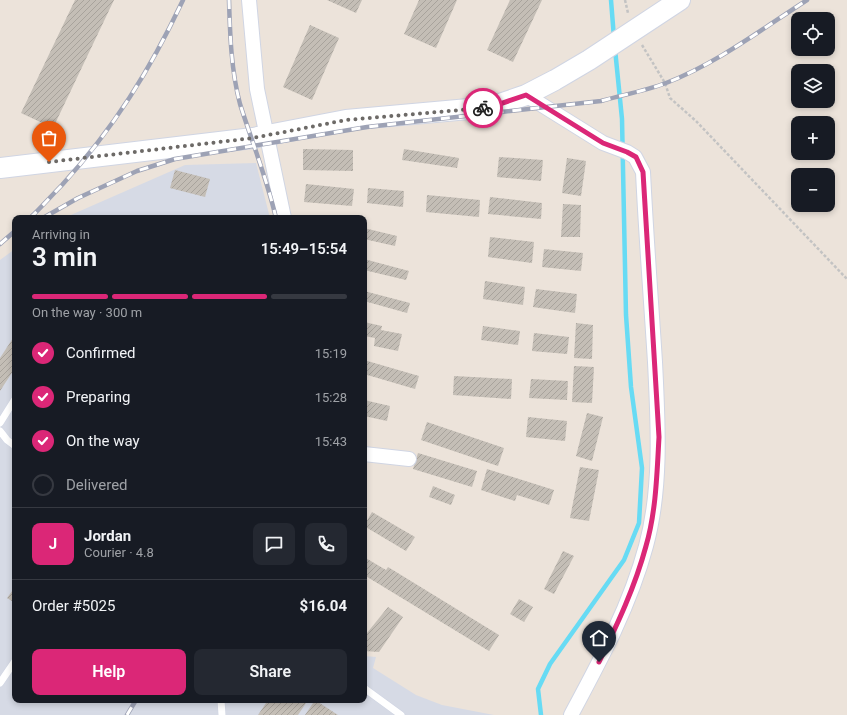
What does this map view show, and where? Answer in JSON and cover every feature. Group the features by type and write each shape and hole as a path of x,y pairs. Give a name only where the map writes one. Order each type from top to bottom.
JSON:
{"street":[{"path":"249,0 256,89 283,215"},
{"path":"0,168 253,138 346,120 491,107 526,95 589,60 680,0"},
{"path":"526,95 603,143 636,157 643,172 659,437 656,481 646,546 637,575 609,641 571,715"},
{"path":"367,454 408,459"}],"lane":[{"path":"0,423 12,404"},
{"path":"0,431 12,444"},
{"path":"0,683 12,665"},
{"path":"367,690 401,715"},
{"path":"221,703 222,715"}],"path":[{"path":"665,83 670,98 696,121 847,280"}],"shaded area":[{"path":"256,163 269,215 71,215 185,165"},
{"path":"12,251 12,703 367,703 367,656 376,657 373,668 416,695 442,705 494,715 0,715 0,260"}],"building":[{"path":"75,0 114,0 53,128 21,113"},
{"path":"327,0 362,0 356,13"},
{"path":"419,0 457,0 436,48 404,34"},
{"path":"510,0 542,0 513,62 487,50"},
{"path":"310,25 339,38 312,100 283,87"},
{"path":"303,149 353,150 353,171 303,170"},
{"path":"404,149 459,158 457,168 402,160"},
{"path":"499,157 543,160 541,181 497,177"},
{"path":"567,158 586,161 581,196 562,193"},
{"path":"175,170 210,179 205,197 170,188"},
{"path":"306,184 354,189 352,206 304,202"},
{"path":"368,188 404,191 403,207 367,203"},
{"path":"427,195 480,200 479,217 426,212"},
{"path":"490,197 542,203 541,219 488,214"},
{"path":"563,204 581,205 580,237 561,237"},
{"path":"367,229 397,236 395,246 367,240"},
{"path":"490,237 534,242 532,263 488,257"},
{"path":"544,249 583,253 581,271 542,267"},
{"path":"367,260 409,271 406,280 367,271"},
{"path":"485,281 525,287 523,305 483,299"},
{"path":"536,289 577,294 575,313 533,307"},
{"path":"367,292 410,303 407,313 367,302"},
{"path":"367,323 382,326 381,330 402,334 398,351 374,346 375,338 367,337"},
{"path":"576,323 593,325 592,359 574,358"},
{"path":"483,326 520,331 518,345 481,340"},
{"path":"534,333 569,337 567,354 532,351"},
{"path":"12,340 12,373 0,391 0,358"},
{"path":"367,361 419,376 415,389 367,375"},
{"path":"574,366 594,367 592,403 572,402"},
{"path":"454,376 512,379 511,399 453,395"},
{"path":"531,379 568,381 567,400 529,398"},
{"path":"367,401 390,406 387,421 367,417"},
{"path":"587,413 603,417 592,461 576,456"},
{"path":"528,417 567,421 565,441 526,437"},
{"path":"427,422 504,448 498,466 421,440"},
{"path":"418,453 477,471 472,487 413,469"},
{"path":"580,467 599,470 589,521 570,518"},
{"path":"487,469 554,490 549,505 517,495 515,501 481,490"},
{"path":"433,486 455,495 451,505 429,497"},
{"path":"372,512 415,537 406,551 367,528 367,521"},
{"path":"563,551 574,556 554,594 544,589"},
{"path":"367,559 386,570 388,567 499,635 489,651 367,577"},
{"path":"12,591 12,601 7,598"},
{"path":"519,599 533,607 524,622 510,614"},
{"path":"388,607 403,617 379,652 367,651 367,633"},
{"path":"266,703 306,703 298,715 258,715"},
{"path":"313,703 320,703 338,715 305,715"}],"waterway":[{"path":"611,0 614,38"},
{"path":"541,715 538,689 550,664 624,560 639,523 642,468 631,387 626,315 622,119 615,49"}],"railway":[{"path":"33,215 81,164 114,120 144,74 183,0"},
{"path":"229,0 232,52 237,91 275,215"},
{"path":"48,215 78,198 137,171 175,159 367,127 601,101 650,88 685,75 721,56 807,0"},
{"path":"0,244 12,234"},
{"path":"127,715 134,703"}],"way so far":[{"path":"49,162 253,138 346,120 442,110 483,108"}],"route":[{"path":"483,108 491,107 526,95 544,107 582,128 603,143 636,157 643,172 659,437 656,481 646,546 637,575 599,662"}]}
